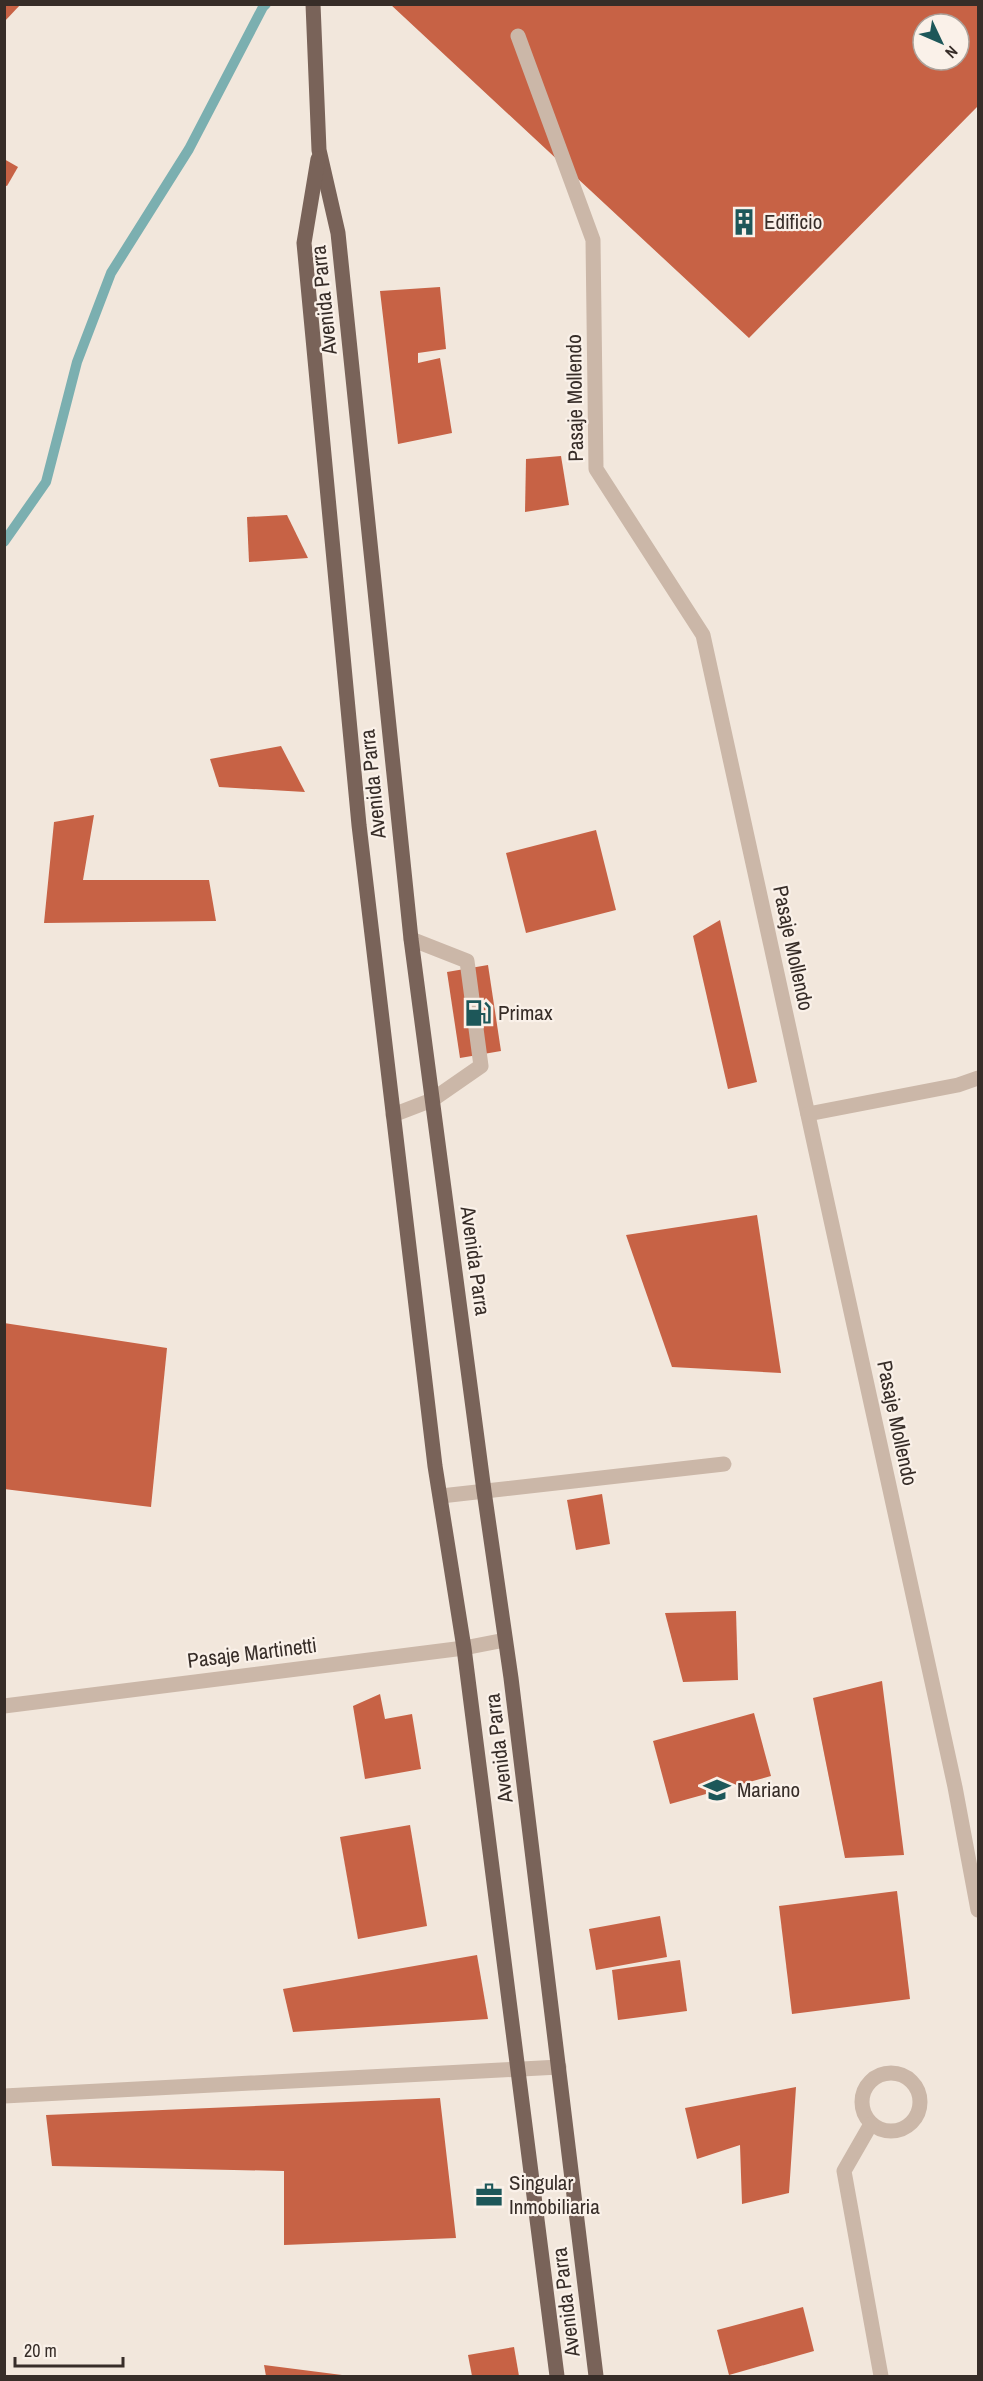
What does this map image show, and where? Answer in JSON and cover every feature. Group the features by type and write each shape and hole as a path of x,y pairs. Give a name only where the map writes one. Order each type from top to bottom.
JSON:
{"main road":[{"name":"Avenida Parra","path":"313,4 319,144 338,233 411,939 505,1640 596,2376"},
{"name":"Avenida Parra","path":"319,144 304,243 359,825 433,1455 464,1648 557,2376"}],"street":[{"name":"Pasaje Mollendo","path":"518,36 593,240 596,469 703,635 955,1786 978,1905"},
{"path":"393,1115 432,1100 481,1066 467,961 411,939"},
{"path":"808,1114 958,1085 978,1078"},
{"path":"441,1496 724,1464"},
{"name":"Pasaje Martinetti","path":"4,1706 464,1648 505,1640"},
{"path":"4,2096 559,2067"},
{"path":"871,2124 844,2172 882,2376"}],"building":[{"path":"4,4 21,4 4,22"},
{"name":"Edificio","path":"390,4 978,4 978,106 749,338"},
{"path":"4,159 18,167 7,186 4,185"},
{"path":"440,287 446,349 418,353 418,363 440,358 452,433 398,444 380,291"},
{"path":"561,456 569,505 525,512 526,459"},
{"path":"287,515 308,558 249,562 247,517"},
{"path":"281,746 305,792 219,787 210,759"},
{"path":"94,815 83,880 209,880 216,921 44,923 54,822"},
{"path":"596,830 616,910 526,933 506,853"},
{"path":"720,920 757,1082 728,1089 693,936"},
{"path":"488,965 501,1051 460,1058 447,972"},
{"path":"757,1215 781,1373 672,1367 626,1235"},
{"path":"4,1323 167,1348 151,1507 4,1489"},
{"path":"602,1494 610,1544 576,1550 567,1500"},
{"path":"736,1611 738,1680 683,1682 665,1613"},
{"path":"882,1681 904,1855 845,1858 813,1698"},
{"path":"380,1694 385,1719 412,1714 421,1769 365,1779 353,1706"},
{"path":"754,1713 771,1776 670,1804 653,1741"},
{"path":"410,1825 427,1926 358,1939 340,1837"},
{"path":"897,1891 910,1999 792,2014 779,1906"},
{"path":"660,1916 667,1957 596,1970 589,1929"},
{"path":"477,1955 488,2019 293,2032 283,1989"},
{"path":"680,1960 687,2011 618,2020 612,1970"},
{"path":"796,2087 789,2193 742,2204 740,2145 697,2159 685,2108"},
{"path":"440,2098 456,2238 284,2245 284,2171 52,2166 46,2115"},
{"path":"803,2307 814,2351 729,2375 717,2330"},
{"path":"514,2347 519,2376 472,2376 468,2355"},
{"path":"264,2365 342,2375 342,2376 266,2376"}],"waterway":[{"path":"4,542 46,482 77,362 111,273 189,149 266,4"}],"place":[{"name":"Edificio","path":"744,222"},
{"name":"Primax","path":"478,1013"},
{"name":"Mariano","path":"717,1790"},
{"name":"Singular Inmobiliaria","path":"489,2195"}]}
